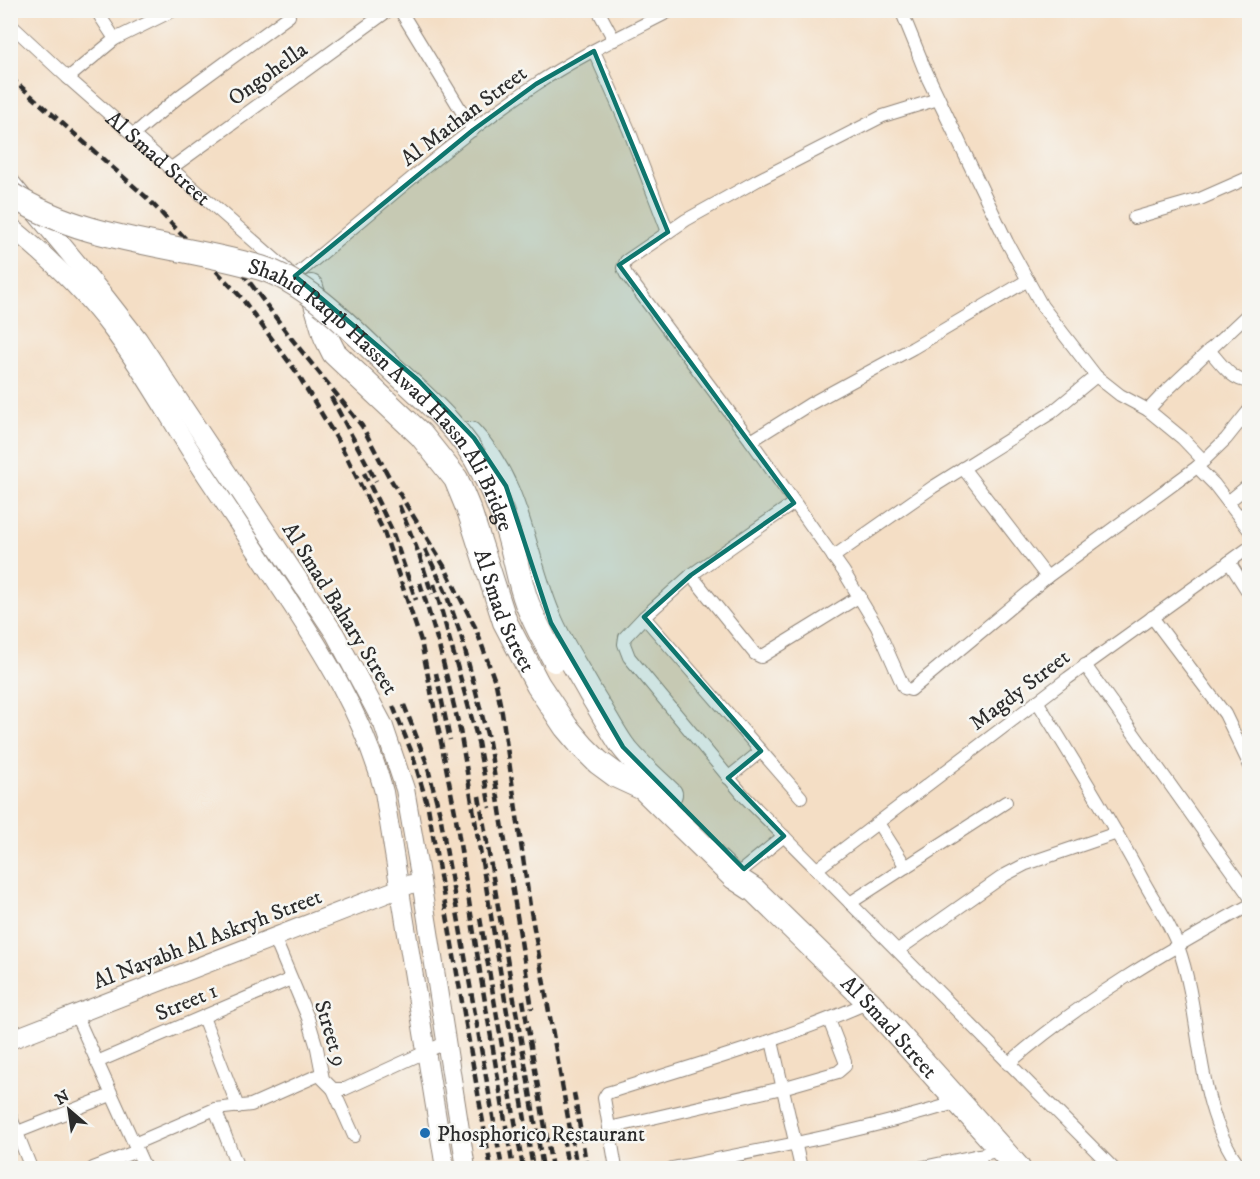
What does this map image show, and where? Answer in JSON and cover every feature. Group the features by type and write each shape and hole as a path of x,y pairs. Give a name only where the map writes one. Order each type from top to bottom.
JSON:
{"highway":[{"name":"Shahid Raqib Hassn Awad Hassn Ali Bridge","path":"10,194 34,209 59,220 113,237 214,256 265,269 303,289 406,381 456,432 481,467 500,508 528,604 549,664 580,719 643,788"},
{"name":"Shahid Raqib Hassn Awad Hassn Ali Bridge","path":"10,210 57,234 90,244 242,276 260,282 298,301 330,327 435,430 456,454 471,478 489,519 513,603 523,629 549,664 623,747"},
{"name":"Al Smad Street","path":"303,282 418,380 474,438 491,461 506,486 517,513 530,563 551,623 623,747 744,878 868,1002 1018,1168"},
{"name":"Al Smad Street","path":"303,282 334,353 421,435 456,479 470,513 505,622 524,661 554,710 598,762 617,776 643,788 744,878"}],"street":[{"path":"96,10 115,39"},
{"path":"68,78 115,39 174,10"},
{"name":"Ongohella","path":"170,169 389,10"},
{"path":"400,10 473,130"},
{"path":"598,10 614,40"},
{"name":"Al Mathan Street","path":"303,282 473,130 536,84 672,10"},
{"path":"901,10 908,33 1007,242"},
{"path":"133,135 181,95 290,16"},
{"name":"Al Smad Street","path":"10,24 170,169 279,264 303,282"},
{"path":"594,51 668,232"},
{"path":"997,221 918,54 1007,242 1056,327 1096,376 1120,395 1148,410 1182,438 1228,502 1245,513 1250,531"},
{"path":"938,99 883,117 758,180 668,232 626,261 624,271 751,441 860,596 877,627 904,688 908,691 1047,577 1201,464 1250,410"},
{"path":"1134,218 1200,199 1250,177"},
{"name":"Al Smad Bahary Street","path":"10,182 106,298 132,343 219,478 318,644 357,717 374,755 384,792 401,888 445,1168"},
{"name":"Al Smad Bahary Street","path":"10,226 49,259 132,343"},
{"path":"751,441 810,404 913,348 1028,280"},
{"path":"1148,410 1250,312"},
{"path":"1209,350 1241,381 1250,381"},
{"path":"833,557 963,468 1051,413 1096,376"},
{"path":"963,468 1047,577"},
{"name":"Al Smad Bahary Street","path":"219,478 335,634 375,707 392,746 405,789 422,881 465,1168"},
{"path":"1228,502 1250,484"},
{"path":"794,503 691,575 644,617 625,637 624,644 629,657 728,778 1113,1168"},
{"name":"Magdy Street","path":"817,869 1085,664 1250,547"},
{"path":"1228,562 1250,595"},
{"path":"691,575 729,624 755,654 761,657 860,596"},
{"path":"644,617 801,797"},
{"path":"1152,617 1225,714 1250,766"},
{"path":"318,644 335,634"},
{"path":"1085,664 1250,897"},
{"path":"1037,701 1118,833 1178,945 1187,979 1204,1078 1224,1142 1241,1166"},
{"path":"357,717 375,707"},
{"path":"728,778 761,751"},
{"path":"850,903 1006,802"},
{"path":"878,823 906,867"},
{"path":"898,950 1005,874 1026,864 1118,833"},
{"path":"744,878 784,836"},
{"name":"Al Nayabh Al Askryh Street","path":"10,1041 422,881"},
{"path":"1008,1064 1047,1030 1076,1010 1178,945 1250,905"},
{"name":"Street 9","path":"274,937 308,1018 317,1048 321,1074 325,1083 333,1089 345,1089 447,1042"},
{"name":"Street 1","path":"97,1062 291,979"},
{"path":"616,1168 604,1098 607,1093 772,1041 829,1020 868,1002"},
{"path":"76,1015 145,1168"},
{"path":"203,1017 238,1107"},
{"path":"609,1128 782,1088 838,1072 845,1066 829,1020"},
{"path":"772,1041 801,1168"},
{"path":"93,1168 215,1109 255,1103 321,1074"},
{"path":"333,1089 354,1136"},
{"path":"14,1133 111,1095"},
{"path":"672,1168 795,1144 906,1118 958,1102"},
{"path":"215,1109 238,1168"},
{"path":"10,1115 14,1133 31,1168"},
{"path":"919,1168 1002,1150"},
{"path":"978,1155 983,1168"}],"highlighted area":[{"path":"594,51 668,232 619,265 794,503 691,575 644,617 761,751 728,778 784,836 744,869 623,747 551,623 506,486 474,438 418,380 295,276 473,130 536,84"}],"railway":[{"path":"10,77 146,197 240,296 295,370 340,444 384,532 421,641 455,812 513,1168"},
{"path":"242,272 291,338 362,426 388,475 444,566 476,629 496,684 502,713 530,906 577,1168"},
{"path":"331,397 376,481"},
{"path":"364,473 391,528 416,600"},
{"path":"399,505 432,594"},
{"path":"425,549 445,591 461,635 489,742 532,1009"},
{"path":"420,583 438,642 460,730 533,1168"},
{"path":"434,584 477,737 490,808"},
{"path":"436,673 450,740"},
{"path":"404,705 426,761 440,814 502,1168"},
{"path":"393,706 412,753 428,807 491,1168"},
{"path":"479,796 543,1168"},
{"path":"480,918 523,1168"},
{"path":"523,1000 552,1168"},
{"path":"574,1093 587,1168"},
{"path":"563,1137 568,1168"}],"place":[{"name":"Phosphorico Restaurant","path":"425,1133"}]}
